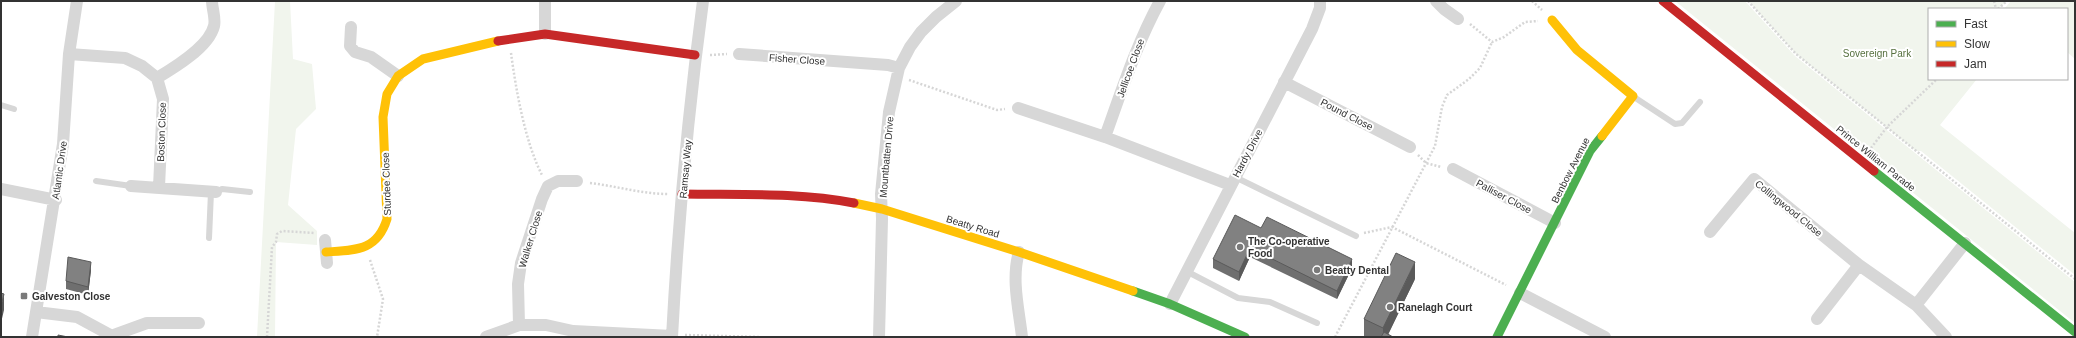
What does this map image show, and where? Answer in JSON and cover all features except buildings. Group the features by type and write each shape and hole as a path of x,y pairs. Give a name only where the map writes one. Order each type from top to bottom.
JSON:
{"street":[{"name":"Atlantic Drive","path":"32,337 56,200 63,144 69,54 77,1"},
{"path":"69,54 125,58 142,66 157,78 180,65 203,44 214,26 212,1"},
{"path":"545,1 545,34"},
{"name":"Ramsay Way","path":"672,336 682,194 695,55 703,1"},
{"name":"Mountbatten Drive","path":"879,337 882,209 881,194 890,112 898,72 910,47 921,32 936,17 956,1"},
{"name":"Jellicoe Close","path":"1106,137 1132,59 1143,32 1160,1"},
{"name":"Hardy Drive","path":"1170,304 1312,29 1320,8 1320,1"},
{"path":"1436,1 1458,19"},
{"name":"Prince William Parade","path":"1663,1 2075,332"},
{"path":"1552,20 1577,50 1633,96"},
{"path":"351,27 350,46 355,52 371,57 398,76"},
{"name":"Sturdee Close","path":"325,240 327,258 365,247 380,237 385,229 387,219 383,117 387,94 398,76 409,67 423,59 508,39 545,34 695,55"},
{"name":"Fisher Close","path":"740,54 898,72"},
{"name":"Boston Close","path":"157,78 163,99 159,187"},
{"name":"Pound Close","path":"1284,82 1410,147"},
{"name":"Benbow Avenue","path":"1497,337 1590,151 1633,96"},
{"path":"1018,108 1233,181"},
{"name":"Palliser Close","path":"1453,169 1555,223"},
{"name":"Collingwood Close","path":"1710,232 1754,179 1859,265 1916,305 1946,337"},
{"path":"548,186 558,181 577,181"},
{"path":"131,186 214,192"},
{"name":"Walker Close","path":"519,325 518,284 522,263 542,199 548,186"},
{"path":"1,189 56,200"},
{"name":"Beatty Road","path":"682,194 806,197 832,199 882,209 1019,252 1170,304 1245,337"},
{"path":"1916,305 1965,243"},
{"path":"1019,252 1017,259 1016,290 1022,337"},
{"path":"1817,319 1859,265"},
{"path":"1520,293 1605,337"},
{"path":"36,312 77,317 114,336 147,323 199,323"},
{"path":"486,337 519,325 546,325 573,331 672,336"}],"lane":[{"path":"1633,96 1675,124 1682,123 1700,102"},
{"path":"1,105 14,109"},
{"path":"96,181 131,186"},
{"path":"1233,181 1356,236"},
{"path":"209,238 214,192 222,189 250,192"},
{"path":"1186,271 1238,298 1270,302 1317,323"}],"path":[{"path":"1748,1 1796,54 2075,280"},
{"path":"1998,8 2008,1"},
{"path":"1458,19 1472,25 1492,42"},
{"path":"1335,337 1435,146 1442,106 1447,95 1469,79 1480,68 1492,42 1504,37 1525,22 1552,20"},
{"path":"508,39 514,78 535,160 548,186"},
{"path":"695,55 740,54"},
{"path":"898,72 996,110 1018,108"},
{"path":"1861,160 1887,127 1936,80"},
{"path":"1410,147 1426,163 1453,169"},
{"path":"577,181 660,194 682,194"},
{"path":"1356,236 1392,226 1520,293"},
{"path":"267,337 272,246 276,242 277,234 282,231 314,232 325,240"},
{"path":"365,247 383,299 377,337"},
{"path":"672,336 760,337"}],"green space":[{"path":"275,1 290,1 293,59 312,64 316,109 296,129 288,205 317,231 317,245 276,242 275,337 257,337"},
{"name":"Sovereign Park","path":"1675,1 1745,1 1795,56 2075,282 2075,323"},
{"name":"Sovereign Park","path":"1748,1 2007,1 1999,8 1928,8 1928,80 1976,80 1940,125 2075,233 2075,275 1921,151 1916,151 1796,54"},
{"path":"2011,1 2075,1 2075,59 2068,53 2068,8 2005,8"}],"traffic: fast":[{"path":"1497,337 1590,151 1602,136"},
{"path":"1874,171 2075,332"},
{"path":"1133,291 1170,304 1245,337"}],"traffic: slow":[{"path":"1552,20 1577,50 1633,96 1602,136"},
{"path":"326,252 364,247 371,243 383,230 387,219 383,117 387,94 398,76 423,59 498,41"},
{"path":"854,203 882,209 1019,252 1133,291"}],"traffic: jam":[{"path":"1663,1 1874,171"},
{"path":"498,41 545,34 695,55"},
{"path":"682,194 747,194 812,197 854,203"}],"place":[{"name":"The Co-operative Food","path":"1240,247"},
{"name":"Beatty Dental","path":"1317,270"},
{"name":"Galveston Close","path":"24,296"},
{"name":"Ranelagh Court","path":"1390,307"}]}
